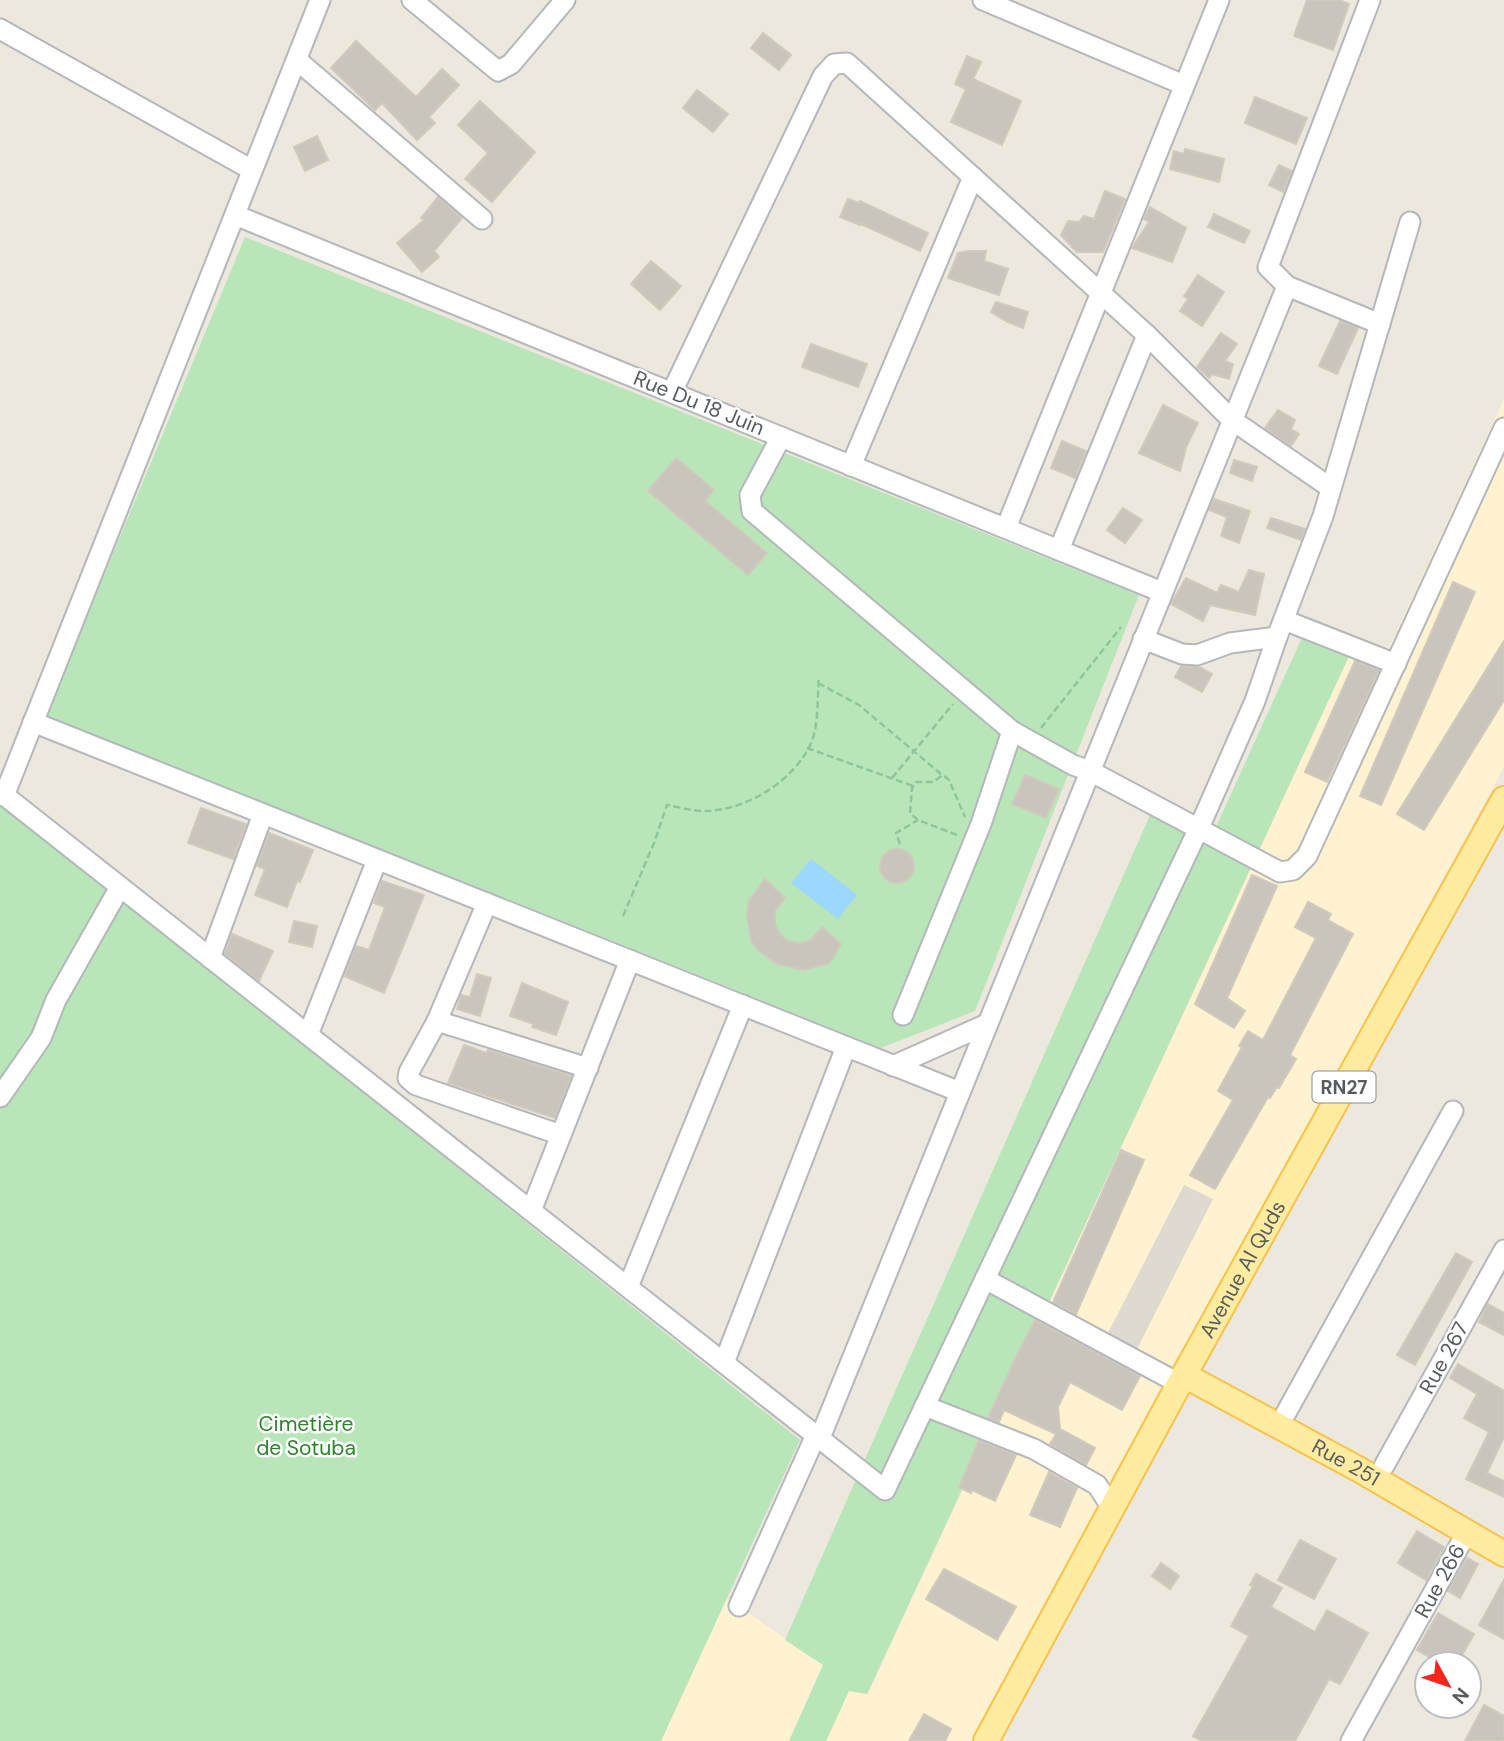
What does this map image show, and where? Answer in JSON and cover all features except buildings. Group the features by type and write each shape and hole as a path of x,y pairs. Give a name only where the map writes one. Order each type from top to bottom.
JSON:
{"main road":[{"name":"Avenue Al Quds","path":"1003,1741 1191,1374 1504,799"},
{"name":"Avenue Al Quds","path":"986,1741 1112,1508 1504,834"},
{"name":"Rue 251","path":"1191,1374 1286,1413 1504,1534"},
{"name":"Rue 251","path":"1191,1374 1504,1554"}],"street":[{"path":"320,0 2,794 885,1490 1199,828 1255,701 1323,516 1410,222"},
{"path":"412,0 498,71 511,64 565,0"},
{"path":"984,0 1184,85"},
{"path":"1006,528 1219,0"},
{"path":"1370,0 1269,262 1270,271 1287,286 1380,324"},
{"path":"0,29 252,170"},
{"path":"297,60 482,219"},
{"path":"671,393 823,76 834,64 847,63 1147,335 1232,419 1331,488"},
{"path":"851,466 973,177"},
{"name":"Rue Du 18 Juin","path":"235,215 1162,592"},
{"path":"739,1606 818,1437 1287,286"},
{"path":"1059,550 1147,335"},
{"path":"781,437 750,495 752,511 1012,731 1280,872 1293,870 1307,856 1504,428"},
{"path":"1143,639 1182,654 1197,654 1280,629 1396,664"},
{"path":"33,722 960,1092"},
{"path":"902,1015 973,841 1012,731"},
{"path":"209,958 263,814"},
{"path":"307,1035 377,860"},
{"path":"0,1097 41,1038 57,1000 120,887"},
{"path":"487,903 437,1021 408,1078 416,1085 561,1135"},
{"path":"531,1211 630,960"},
{"path":"628,1287 743,1005"},
{"path":"437,1021 588,1068"},
{"path":"893,1066 987,1024"},
{"path":"724,1363 846,1047"},
{"path":"1286,1413 1453,1111"},
{"name":"Rue 267","path":"1384,1466 1504,1250"},
{"path":"985,1279 1191,1374"},
{"path":"925,1406 1034,1449 1097,1485 1112,1508"},
{"name":"Rue 266","path":"1351,1741 1467,1532"}],"path":[{"path":"1030,742 1121,627"},
{"path":"624,916 667,805 704,811 733,806 760,796 800,762 812,740 817,710 818,677"},
{"path":"818,683 859,705 949,780 965,818"},
{"path":"892,778 964,691"},
{"path":"807,748 913,786"},
{"path":"943,775 933,782 916,782 913,786 910,813 918,820 973,841"},
{"path":"900,844 896,833 918,820"}],"shaded area":[{"path":"1504,399 1504,767 974,1741 826,1741 849,1691 868,1694 1358,637 1389,648"},
{"path":"1184,1185 1213,1199 1137,1349 1108,1333"},
{"path":"727,1598 823,1665 789,1741 661,1741"}],"green space":[{"path":"245,237 1139,595 975,1011 881,1048 397,855 44,719"},
{"path":"1311,618 1358,637 867,1694 849,1691 826,1741 789,1741 823,1665 785,1640 1151,813 1210,840"},
{"name":"Cimetière de Sotuba","path":"0,804 800,1440 661,1741 0,1741"}],"water":[{"path":"811,859 857,895 838,919 791,883"}]}
